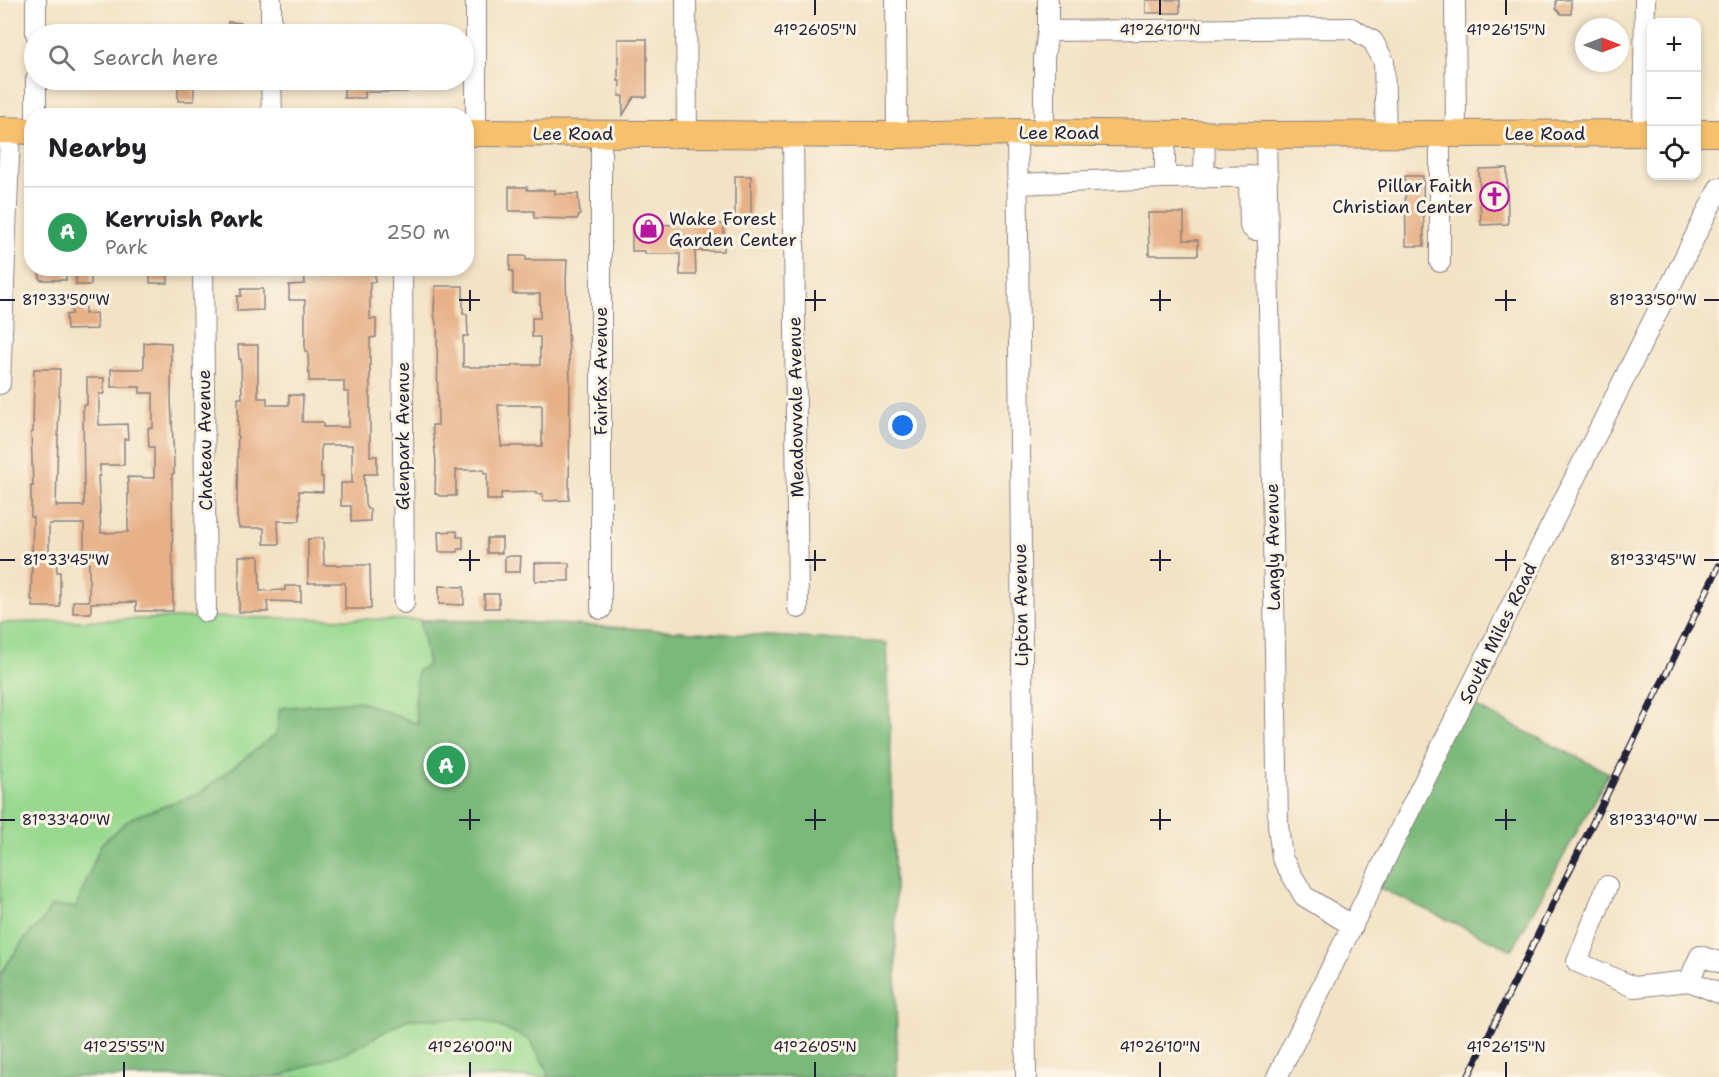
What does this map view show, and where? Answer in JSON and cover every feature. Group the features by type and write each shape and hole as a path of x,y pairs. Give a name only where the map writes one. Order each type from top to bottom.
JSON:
{"main road":[{"name":"Lee Road","path":"474,133 897,135 1017,132 1386,135 1647,133"},
{"path":"1701,133 1719,133"}],"street":[{"path":"36,0 36,24"},
{"path":"271,0 271,24"},
{"path":"474,53 476,0"},
{"path":"686,0 687,134"},
{"path":"896,0 897,135"},
{"path":"1044,133 1044,58 1048,31 1048,0"},
{"path":"1440,262 1455,0"},
{"path":"1646,0 1647,133"},
{"path":"1048,31 1351,28 1372,41 1384,62 1386,135"},
{"path":"36,90 36,108"},
{"path":"271,90 272,108"},
{"path":"472,108 473,90"},
{"path":"0,384 2,271 14,131"},
{"name":"Lipton Avenue","path":"1017,132 1026,1077"},
{"name":"Fairfax Avenue","path":"600,134 600,609"},
{"path":"1165,134 1165,178"},
{"path":"1204,178 1205,134"},
{"name":"Meadowvale Avenue","path":"793,135 798,608"},
{"name":"Langly Avenue","path":"1266,135 1258,176 1268,230 1278,825 1282,858 1304,896 1353,926"},
{"path":"1017,184 1258,176"},
{"name":"South Miles Road","path":"1277,1077 1719,188"},
{"name":"Chateau Avenue","path":"203,276 206,612"},
{"name":"Glenpark Avenue","path":"402,276 404,603"},
{"path":"1607,886 1577,962 1634,987 1689,981 1719,993"},
{"path":"1689,981 1700,956 1719,962"}],"green space":[{"path":"209,617 503,621 887,643 895,888 897,1077 0,1077 0,623"},
{"path":"420,621 503,621 887,643 895,888 897,1077 548,1077 547,1069 529,1039 480,1019 408,1019 350,1051 277,1077 0,1077 0,975 22,942 44,919 51,906 76,907 101,844 131,818 200,793 276,734 280,708 359,701 418,724 415,706 417,671 428,665"},
{"path":"1464,701 1609,773 1512,950 1373,885"}],"building":[{"path":"1146,0 1180,0 1180,13 1146,13"},
{"path":"1556,0 1571,0 1571,14 1561,14 1556,9"},
{"path":"618,39 647,39 647,97 634,97 623,115 623,96 619,96 620,81 618,81"},
{"path":"178,90 194,90 194,101 178,101"},
{"path":"344,90 407,90 407,92 365,92 365,98 344,98"},
{"name":"Pillar Faith Christian Center","path":"1507,168 1508,224 1481,225 1479,169"},
{"path":"735,176 751,176 751,225 735,225"},
{"path":"1405,176 1423,176 1424,246 1406,246"},
{"path":"509,187 527,187 527,190 555,190 555,194 578,194 580,214 577,219 534,218 534,211 509,211"},
{"path":"1148,213 1184,213 1184,240 1198,240 1198,255 1149,255"},
{"path":"724,224 724,251 695,251 696,275 680,275 680,254 645,254 645,251 632,251 632,225"},
{"path":"510,256 526,256 526,260 567,260 570,380 569,500 543,501 543,494 536,494 536,492 501,493 501,500 487,500 487,473 484,473 484,470 456,470 456,496 440,496 435,493 436,461 432,425 438,425 435,286 463,286 463,314 467,314 468,336 463,336 463,367 540,365 540,337 532,337 532,318 540,318 540,294 513,294 513,271 510,271","holes":["498,405 542,405 542,446 501,446"]},
{"path":"40,276 66,276 66,280 40,280"},
{"path":"76,276 91,276 91,285 76,285"},
{"path":"150,276 168,276 168,283 150,283"},
{"path":"304,276 375,276 375,282 370,282 370,319 376,319 376,337 370,338 370,456 377,456 377,474 364,474 365,504 367,509 370,509 370,521 351,522 351,506 341,506 341,483 352,483 352,445 321,445 323,492 299,491 300,521 278,521 279,544 264,544 264,528 239,528 237,517 238,398 242,398 241,359 239,359 238,345 258,345 258,398 267,398 267,405 289,405 289,395 303,395 302,422 323,422 323,427 349,427 349,392 344,392 344,381 309,381 308,352 305,351 305,300 289,300 289,285 305,284"},
{"path":"241,289 263,289 263,310 237,311 237,296 241,296"},
{"path":"71,306 85,306 85,314 96,313 97,329 67,330 66,315 72,314"},
{"path":"144,343 171,343 174,461 174,473 172,474 173,611 136,611 136,602 91,603 91,613 73,613 73,601 89,601 89,556 84,556 84,524 49,524 49,560 56,560 57,572 60,572 60,607 33,607 33,600 31,600 33,517 31,517 31,486 33,486 31,433 33,432 34,369 60,369 56,506 84,506 83,405 87,405 87,378 104,378 104,394 99,394 99,425 127,424 128,439 124,439 124,465 100,465 100,476 98,476 101,533 128,532 128,477 154,478 154,447 149,447 148,428 153,428 153,393 140,393 140,387 111,387 111,369 144,369"},
{"path":"457,531 457,537 463,537 463,549 458,549 458,552 439,552 438,532"},
{"path":"323,538 324,565 370,565 371,609 345,609 345,583 308,583 308,539"},
{"path":"487,538 502,538 502,553 487,553"},
{"path":"239,556 259,556 260,591 285,590 285,586 301,586 301,602 267,601 268,612 239,612"},
{"path":"505,556 521,556 520,572 505,572"},
{"path":"535,563 569,563 569,581 535,581"},
{"path":"439,586 464,587 464,605 439,604"},
{"path":"484,594 499,594 499,608 485,608"}],"railway":[{"path":"1468,1077 1719,566"}],"place":[{"name":"Pillar Faith Christian Center","path":"1494,196"},
{"name":"Wake Forest Garden Center","path":"648,229"},
{"name":"Kerruish Park","path":"446,765"}]}
